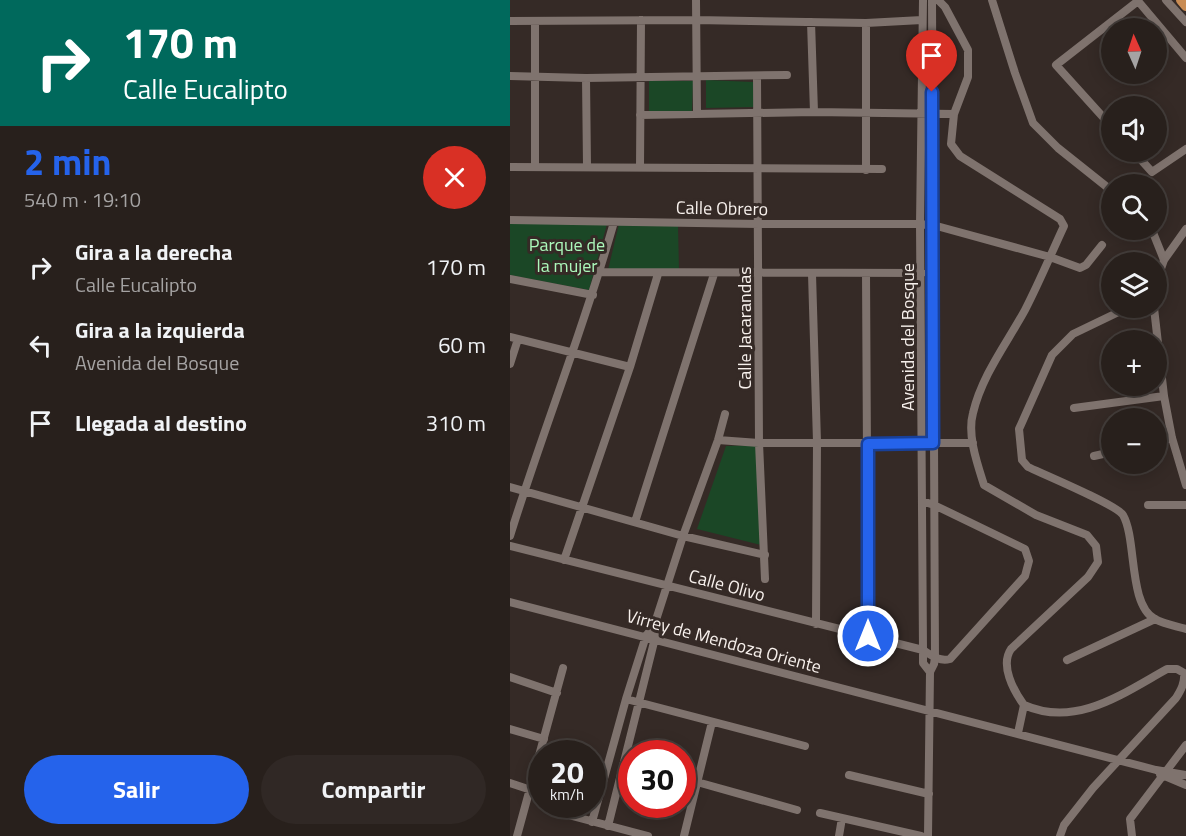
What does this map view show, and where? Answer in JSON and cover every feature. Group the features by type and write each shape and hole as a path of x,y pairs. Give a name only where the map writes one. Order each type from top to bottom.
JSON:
{"main road":[{"path":"1180,0 1186,6"}],"street":[{"path":"696,0 697,113"},
{"name":"Avenida del Bosque","path":"923,0 920,224 923,663 930,672"},
{"name":"Avenida del Bosque","path":"928,836 930,672 935,658 932,0"},
{"path":"938,0 945,7 968,50 968,77 954,114 951,144 960,156 1063,222 1064,226 1025,310 985,380 972,414 973,443 984,485 1036,515 1087,535 1096,546 1098,554 1098,562 1094,571 1031,629 1006,658 1009,678 1024,705 1018,733"},
{"path":"992,0 1033,123 1058,148 1101,181"},
{"path":"1166,0 1186,22"},
{"path":"1101,115 1056,65 1138,1 1186,58"},
{"path":"640,167 641,20"},
{"path":"510,21 866,22 922,20"},
{"path":"535,21 535,167"},
{"path":"812,22 814,112"},
{"path":"866,22 866,170"},
{"path":"510,76 586,78 787,75"},
{"name":"Calle Jacarandas","path":"757,76 759,443 765,579"},
{"path":"586,78 587,166"},
{"path":"640,115 758,112 954,114"},
{"path":"1167,162 1186,149"},
{"path":"1143,162 1152,172 1167,162"},
{"path":"510,167 882,169"},
{"name":"Calle Obrero","path":"510,220 933,225 1050,257 1080,268 1086,265 1102,245"},
{"path":"510,536 593,295 614,222"},
{"path":"1167,256 1186,229"},
{"path":"600,272 658,274 922,273"},
{"path":"866,273 868,636"},
{"path":"564,560 630,367 658,274"},
{"path":"634,522 714,274"},
{"path":"812,274 817,442 816,624"},
{"path":"510,279 593,295"},
{"path":"1106,318 1073,334 1052,355 1019,429 1022,460 1028,467 1110,504 1123,514 1130,541 1135,584 1147,612 1155,619 1186,629"},
{"path":"510,364 514,338 630,367"},
{"path":"1074,408 1164,396 1172,438 1186,485"},
{"path":"592,822 626,699 654,626 725,414"},
{"path":"1167,439 1172,438"},
{"path":"718,440 759,443 973,443"},
{"path":"1094,456 1101,454"},
{"path":"510,487 683,536 765,555"},
{"path":"922,501 1025,549 1029,561 1025,576 950,659 944,661 935,658"},
{"path":"1148,506 1186,505"},
{"name":"Calle Olivo","path":"510,546 923,650 935,658"},
{"name":"Virrey de Mendoza Oriente","path":"510,602 1119,759 1161,772"},
{"path":"1067,660 1155,619"},
{"path":"608,826 638,704 650,637"},
{"path":"510,729 544,739 563,668"},
{"path":"1024,705 1046,712 1071,713 1111,699 1167,669 1180,670 1184,673 1185,680 1176,698 1093,788 1064,825 1060,836"},
{"path":"510,677 557,693"},
{"path":"626,699 638,704 806,746"},
{"path":"684,836 712,722"},
{"path":"1132,836 1130,819 1161,772 1186,745"},
{"path":"1161,772 1186,775"},
{"path":"1161,772 1186,785"},
{"path":"849,775 929,794"},
{"path":"697,782 797,810"},
{"path":"510,783 528,789"},
{"path":"517,836 528,800"},
{"path":"820,813 921,836"},
{"path":"578,818 648,836"},
{"path":"839,836 842,818"}],"green space":[{"path":"706,80 753,82 754,107 706,108"},
{"path":"649,81 693,81 692,111 649,111"},
{"name":"Parque de la mujer","path":"510,224 607,224 589,290 510,275"},
{"path":"619,224 678,226 679,270 608,270"},
{"path":"759,445 761,545 697,529 726,446"}],"route":[{"path":"868,636 868,444 933,443 932,92"}]}
